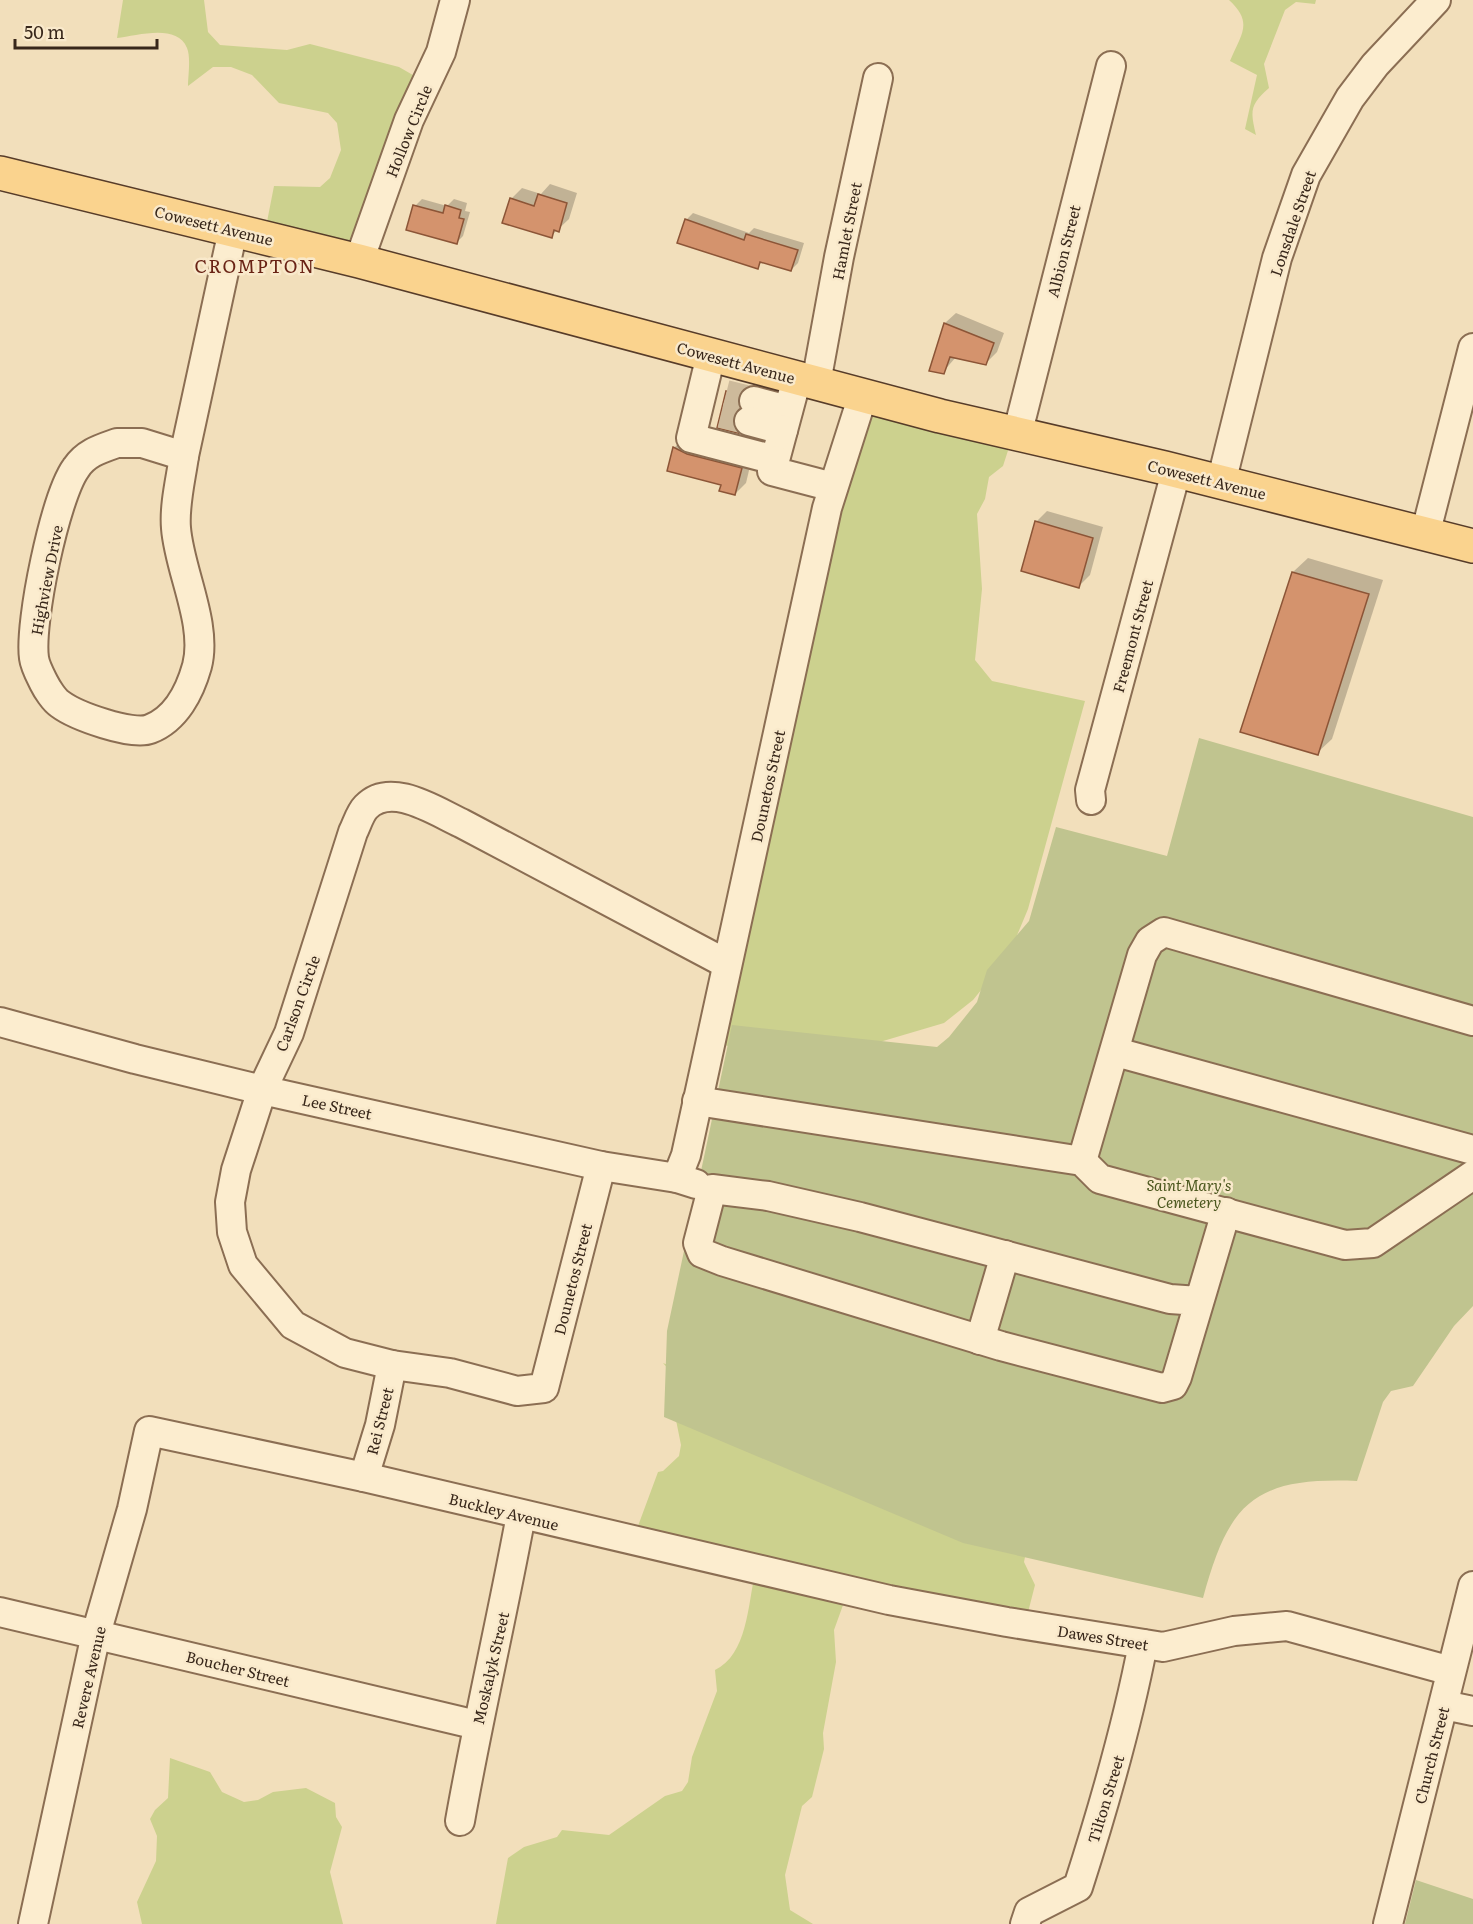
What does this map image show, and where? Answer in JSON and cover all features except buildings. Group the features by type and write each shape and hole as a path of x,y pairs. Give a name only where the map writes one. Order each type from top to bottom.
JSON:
{"main road":[{"name":"Cowesett Avenue","path":"0,172 358,261 1017,435 1473,546"}],"street":[{"name":"Hollow Circle","path":"358,261 410,120 441,52 455,0"},
{"name":"Lonsdale Street","path":"1221,483 1277,258 1306,175 1350,98 1375,65 1436,0"},
{"name":"Albion Street","path":"1017,435 1111,66"},
{"name":"Hamlet Street","path":"775,460 785,420 806,381 839,257 878,78"},
{"name":"Highview Drive","path":"184,456 142,443 117,443 92,451 75,469 50,545 34,627 34,659 45,686 60,704 88,718 123,729 149,730 170,718 187,693 198,664 199,636 175,526 184,456 234,230"},
{"path":"1425,535 1473,348"},
{"path":"711,355 712,401 691,438 775,460 772,471 833,487"},
{"name":"Dounetos Street","path":"677,1178 686,1155 833,487 863,395"},
{"path":"752,411 785,420"},
{"name":"Freemont Street","path":"1091,800 1090,790 1176,472"},
{"name":"Carlson Circle","path":"541,1389 517,1391 450,1373 393,1365 345,1353 293,1325 243,1264 232,1232 230,1202 236,1170 262,1090 289,1033 353,832 366,807 383,796 397,797 418,804 461,823 727,964"},
{"path":"1082,1161 1116,1052 1142,955 1150,940 1164,932 1473,1021"},
{"name":"Lee Street","path":"0,1022 135,1059 262,1090 601,1166 677,1178 712,1189 768,1196 1170,1299 1199,1301"},
{"path":"1116,1052 1473,1150"},
{"path":"697,1101 1082,1161 1100,1179 1345,1245 1358,1246 1373,1243 1473,1176"},
{"name":"Dounetos Street","path":"541,1389 544,1389 601,1166"},
{"path":"712,1189 698,1243 702,1253 980,1340 1162,1388 1173,1385 1177,1377 1226,1212"},
{"path":"980,1340 1005,1255"},
{"name":"Rei Street","path":"364,1477 380,1425 393,1365"},
{"name":"Buckley Avenue","path":"149,1431 364,1477 858,1593"},
{"name":"Revere Avenue","path":"33,1924 96,1634 132,1509 149,1431"},
{"name":"Moskalyk Street","path":"460,1821 477,1725 506,1596 521,1515"},
{"name":"Church Street","path":"1388,1924 1473,1586"},
{"name":"Dawes Street","path":"858,1593 1163,1647 1234,1631 1287,1626 1451,1671"},
{"name":"Boucher Street","path":"0,1612 477,1725"},
{"name":"Tilton Street","path":"1025,1924 1029,1912 1078,1887 1111,1785 1131,1708 1143,1644"},
{"path":"1444,1705 1473,1711"}],"green space":[{"path":"123,0 204,0 208,32 220,45 287,50 310,44 399,67 425,82 360,259 264,237 274,186 320,187 330,178 341,150 337,123 328,113 279,103 252,75 231,67 213,67 188,86 189,56 182,40 166,33 117,38"},
{"path":"1229,0 1316,0 1315,4 1296,2 1285,10 1264,64 1269,88 1258,99 1253,109 1256,135 1245,129 1257,75 1230,61 1241,36 1243,22 1237,8"},
{"path":"865,393 1015,429 1003,466 989,477 985,499 977,514 982,589 975,660 992,681 1085,701 1028,909 1008,957 973,1000 944,1023 856,1049 785,1059 711,1042"},
{"name":"Saint Mary's Cemetery","path":"1199,738 1473,817 1473,1306 1454,1326 1413,1386 1391,1391 1383,1402 1357,1481 1293,1484 1270,1491 1251,1502 1236,1518 1224,1539 1203,1598 963,1543 664,1417 667,1331 732,1025 937,1047 949,1037 977,1002 987,970 1029,921 1056,827 1167,856"},
{"path":"663,1363 1034,1511 1024,1562 1035,1585 1025,1624 847,1594 834,1630 836,1662 823,1733 824,1749 812,1797 802,1806 785,1875 790,1910 813,1924 496,1924 508,1858 524,1847 557,1837 562,1830 609,1835 665,1796 682,1791 688,1782 692,1757 717,1691 715,1670 726,1663 734,1653 744,1628 755,1573 641,1545 638,1526 658,1472 663,1471 679,1456 681,1445 675,1415 681,1383"},
{"path":"170,1758 210,1772 222,1792 244,1802 258,1800 273,1792 306,1788 335,1803 336,1817 342,1827 330,1872 343,1924 142,1924 137,1902 156,1861 157,1836 150,1819 155,1810 168,1798"},
{"path":"1416,1880 1473,1899 1473,1924 1405,1924"}],"tunnel":[{"path":"726,394 754,401"},
{"path":"721,414 749,421"}],"district":[{"name":"CROMPTON","path":"255,265"}]}
